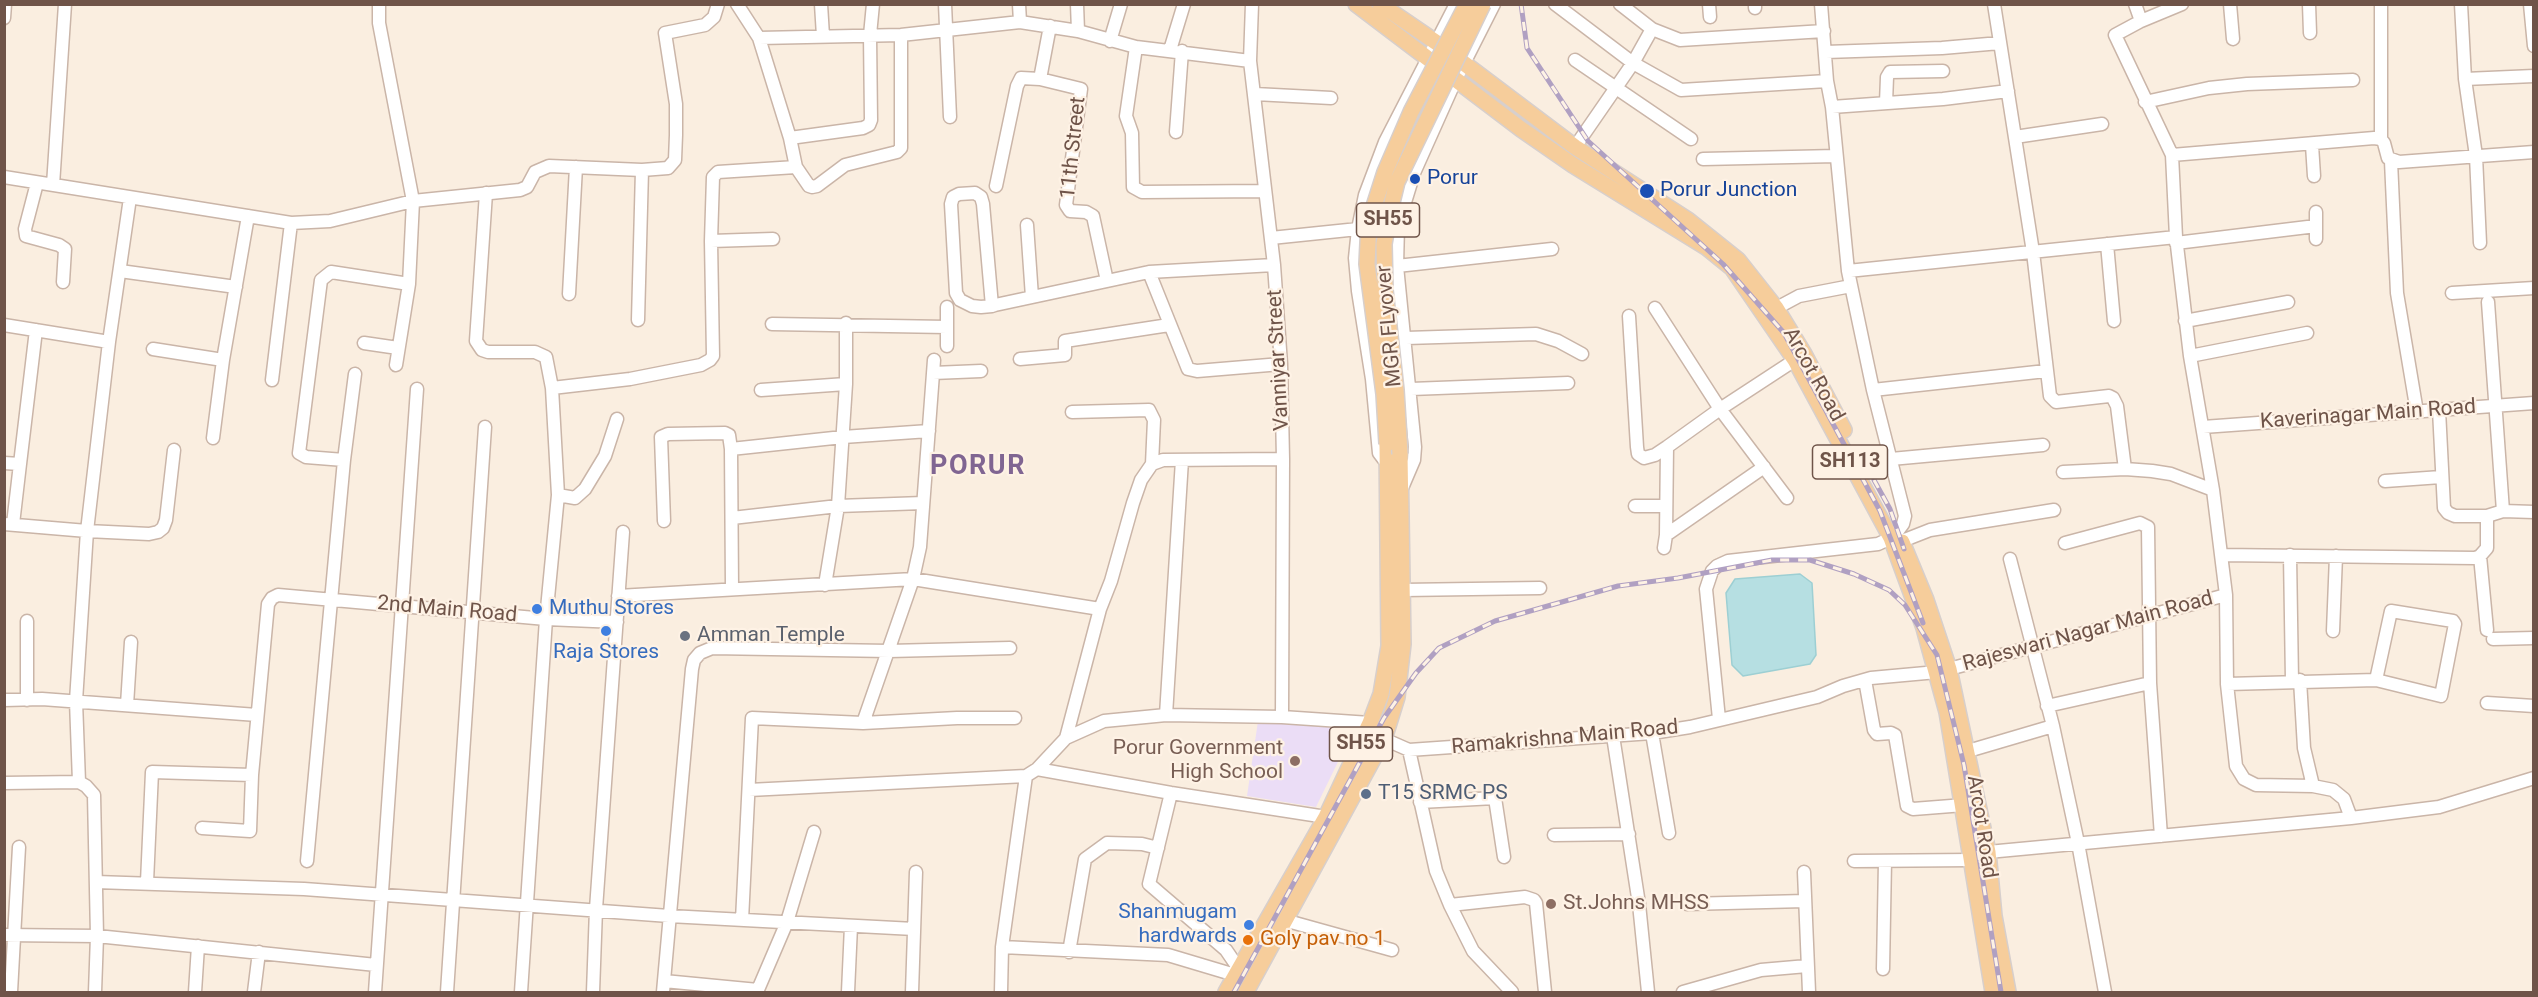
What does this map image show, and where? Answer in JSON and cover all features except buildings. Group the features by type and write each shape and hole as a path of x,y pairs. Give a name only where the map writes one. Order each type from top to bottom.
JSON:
{"main road":[{"name":"SH113","path":"1356,4 1456,79"},
{"name":"SH113","path":"1380,4 1465,63"},
{"name":"MGR FLyover","path":"1388,465 1384,394 1367,264 1369,222 1385,172 1411,112 1467,4"},
{"name":"MGR FLyover","path":"1402,488 1396,390 1385,290 1384,244 1389,214 1397,182 1483,4"},
{"name":"Arcot Road","path":"1465,63 1575,147 1709,236 1738,260 1799,357 1897,537 1924,628 1943,671 1968,751 1988,852 1994,916 2008,993"},
{"name":"Arcot Road","path":"1456,79 1573,165 1706,248 1732,268 1771,311"},
{"name":"SH55","path":"1246,993 1284,920 1298,879 1370,723 1381,694 1389,646 1388,465"},
{"name":"SH55","path":"1226,993 1384,739 1398,697 1403,644 1402,488"},
{"name":"Arcot Road","path":"1943,671 1947,712 1993,993"}],"street":[{"path":"4,18 5,4"},
{"path":"53,185 65,4"},
{"path":"379,4 379,23 413,201 409,284 396,365"},
{"path":"4,177 291,223 330,221 413,201 525,188 535,172 541,168 642,170 668,168 675,160 676,104 665,33 705,25 714,17 718,4"},
{"path":"737,4 759,38 790,138 796,167 808,186 814,187 845,165 899,151 903,143 901,35"},
{"path":"821,4 823,36"},
{"path":"790,138 863,128 869,125 870,35 873,4"},
{"path":"945,4 950,117"},
{"path":"1019,4 1020,22"},
{"path":"1077,4 1078,31"},
{"path":"1110,41 1121,4"},
{"path":"1176,132 1176,51 1184,4"},
{"name":"Vanniyar Street","path":"1252,4 1250,61 1274,265 1281,364 1282,717"},
{"path":"1388,465 1378,453 1372,379 1356,269 1358,229 1365,195 1395,122 1456,4"},
{"path":"1402,488 1414,460 1411,389 1398,266 1398,225 1414,173 1456,79 1494,4"},
{"path":"1555,4 1633,63 1681,90 1827,81"},
{"path":"1620,4 1652,29 1685,41 1824,30"},
{"path":"1821,4 1848,271 1873,390 1905,516 1904,524 1897,537"},
{"path":"1994,4 2033,252 2050,396 2056,402 2109,396 2116,402 2125,469"},
{"path":"2135,4 2141,21"},
{"path":"2182,4 2115,34 2145,102 2172,155 2176,240 2185,321 2213,490 2226,595 2227,684 2236,766 2244,779 2256,785 2313,786 2333,790 2341,796 2351,818"},
{"path":"2230,4 2233,39"},
{"path":"2309,4 2310,33"},
{"path":"2381,4 2381,139 2386,145 2388,158 2391,161 2397,293 2417,412"},
{"path":"2461,4 2465,79 2476,156 2480,243"},
{"path":"2530,4 2534,46"},
{"path":"759,38 901,35 1020,22 1078,31 1136,47 1250,61"},
{"path":"996,186 1018,82 1025,77 1040,79 1050,26"},
{"path":"1575,147 1633,63 1652,29"},
{"path":"1826,52 1942,48 2000,43"},
{"path":"1136,47 1126,116 1132,133 1133,187 1142,192 1264,191"},
{"path":"1575,60 1691,139"},
{"path":"1886,103 1887,76 1890,72 1943,71"},
{"path":"2465,79 2534,76"},
{"name":"11th Street","path":"1040,79 1082,89 1066,205 1070,211 1086,212 1093,216 1107,281"},
{"path":"2145,102 2218,87 2354,80"},
{"path":"1832,107 2008,91"},
{"path":"1255,94 1331,98"},
{"path":"1395,122 1429,140"},
{"path":"2015,137 2102,124"},
{"path":"2172,155 2381,139"},
{"path":"2312,145 2314,176"},
{"path":"2391,161 2534,152"},
{"path":"1703,159 1836,156"},
{"path":"569,294 576,167"},
{"path":"552,388 630,379 702,365 711,360 712,180 715,174 796,167"},
{"path":"638,320 642,170"},
{"path":"37,183 25,229 26,236 59,245 65,249 63,282"},
{"path":"486,193 476,341 482,350 488,352 541,353 546,357 552,388 558,495 546,619 521,993"},
{"path":"992,306 981,197 975,194 959,194 953,197 951,204 956,293 960,300 972,306 992,306 1149,272 1274,265"},
{"path":"79,782 76,701 87,531 109,342 130,198"},
{"path":"2316,212 2316,239"},
{"path":"213,438 223,360 248,216"},
{"path":"272,380 291,223"},
{"path":"1027,225 1032,297"},
{"path":"1848,271 2107,244 2176,240 2316,226"},
{"path":"1271,238 1358,229"},
{"path":"711,241 773,239"},
{"path":"2107,244 2114,321"},
{"path":"1398,266 1552,249"},
{"path":"120,271 236,287"},
{"path":"344,460 306,457 299,453 321,280 331,272 409,284"},
{"path":"1149,272 1185,365 1192,371 1281,364"},
{"path":"1771,311 1799,296 1851,286"},
{"path":"2452,293 2534,288"},
{"path":"2185,321 2288,302"},
{"path":"2488,302 2503,511"},
{"path":"947,307 947,346"},
{"path":"1656,308 1720,409 1787,498"},
{"path":"1629,316 1638,454 1647,458 1667,447 1799,357"},
{"path":"772,324 947,327"},
{"path":"825,585 838,506 846,384 846,324"},
{"path":"4,325 109,342"},
{"path":"1020,359 1065,355 1065,341 1169,325"},
{"path":"36,330 20,464 9,524 149,534 163,528 166,520 174,450"},
{"path":"2190,356 2307,333"},
{"path":"1406,338 1536,334 1558,341 1582,354"},
{"path":"364,343 398,348"},
{"path":"153,349 223,360"},
{"path":"862,723 913,579 920,547 934,360"},
{"path":"933,373 981,371"},
{"path":"1873,390 2046,372"},
{"path":"307,861 344,460 356,374"},
{"path":"1411,389 1568,383"},
{"path":"761,390 846,384"},
{"path":"375,993 417,389"},
{"name":"Kaverinagar Main Road","path":"2203,427 2534,403"},
{"path":"2439,410 2441,477 2444,508 2448,513 2456,516 2487,516 2503,511 2534,512"},
{"path":"1066,738 1100,609 1111,581 1141,480 1152,464 1154,420 1149,411 1072,412"},
{"path":"558,495 575,498 585,489 605,456 617,419"},
{"path":"447,993 485,427"},
{"path":"731,449 843,437 929,431"},
{"path":"664,522 660,442 663,435 725,433 729,435 732,588"},
{"path":"1891,459 2043,445"},
{"path":"1664,548 1667,447"},
{"path":"1152,464 1163,460 1283,459"},
{"path":"1166,715 1182,460"},
{"path":"4,463 20,464"},
{"path":"1666,535 1764,467"},
{"path":"2063,472 2125,469 2171,474 2213,490"},
{"path":"2385,481 2441,477"},
{"path":"732,518 838,506 923,503"},
{"path":"1635,506 1666,506"},
{"path":"1719,719 1706,589 1712,571 1717,566 1728,561 1878,544 1897,537 1930,530 2054,510"},
{"path":"2221,555 2480,556 2487,549 2487,516"},
{"path":"2065,543 2140,523 2147,524 2149,530 2150,683 2162,836"},
{"path":"593,993 596,909 623,532"},
{"path":"2290,555 2296,681 2304,748 2313,786"},
{"path":"2333,631 2336,556"},
{"path":"2480,556 2490,634 2534,638"},
{"path":"2010,559 2053,726 2078,843 2105,993"},
{"path":"618,596 913,579 1100,609"},
{"path":"1403,590 1540,588"},
{"name":"2nd Main Road","path":"257,715 267,604 278,595 546,619 617,622"},
{"name":"Rajeswari Nagar Main Road","path":"1864,680 1943,671 2226,595"},
{"path":"2227,684 2376,680 2441,696 2455,624 2449,620 2391,611 2376,680"},
{"path":"27,621 27,700"},
{"path":"127,705 131,642"},
{"path":"814,832 787,922 757,991 663,987 694,660 705,649 889,651 1010,648"},
{"path":"1864,680 1874,730 1877,734 1895,735 1907,806 1913,809 1964,805"},
{"name":"Ramakrishna Main Road","path":"1409,750 1613,736 1690,727 1817,696 1864,680"},
{"path":"2047,706 2150,683"},
{"path":"4,700 76,701 257,715 250,831 202,828"},
{"path":"2487,703 2534,706"},
{"path":"749,790 1026,776 1037,769 1066,738 1104,722 1166,715 1282,717 1370,723"},
{"path":"742,920 752,718 862,723 1015,718"},
{"path":"1968,751 2053,726"},
{"path":"1652,732 1669,833"},
{"path":"1613,736 1640,904 1648,993"},
{"path":"1384,739 1409,750 1436,871 1450,905 1473,951 1512,993"},
{"path":"1037,769 1326,817"},
{"path":"147,882 152,772 252,775"},
{"path":"1001,993 1002,947 1026,776"},
{"path":"1988,852 2351,818 2439,807 2534,778"},
{"path":"4,783 79,782 94,795 97,936 95,993"},
{"path":"1171,793 1149,885 1226,950 1237,972"},
{"path":"1420,802 1495,798 1504,857"},
{"path":"1554,835 1629,834"},
{"path":"1069,952 1085,859 1107,843 1142,844 1158,848"},
{"path":"11,993 10,935 19,847"},
{"path":"1854,861 1972,860"},
{"path":"1882,969 1885,861"},
{"path":"912,993 916,872"},
{"path":"1804,872 1809,993"},
{"path":"96,882 147,882 381,894 669,916 914,929"},
{"path":"1450,905 1525,897 1534,900 1545,993"},
{"path":"1687,904 1805,901"},
{"path":"1284,920 1392,950"},
{"path":"848,993 851,926"},
{"path":"10,935 97,936 376,965"},
{"path":"195,993 198,946"},
{"path":"1002,947 1168,955 1237,972"},
{"path":"254,993 259,952"},
{"path":"1683,993 1712,988 1761,970 1807,966"}],"shaded area":[{"name":"Porur Government High School","path":"1258,721 1355,727 1316,807 1247,796"}],"water":[{"path":"1800,574 1812,583 1816,655 1810,664 1743,676 1732,665 1726,593 1735,579"}],"railway":[{"path":"1521,4 1527,48 1588,141 1723,264 1784,333 1880,511 1923,623"},
{"path":"1874,480 1890,509 1904,549"},
{"path":"1234,992 1384,718 1416,673 1439,648 1495,621 1618,586 1678,578 1772,560 1810,560 1854,574 1889,590 1905,605 1937,655 1964,765 2001,992"}],"place":[{"name":"Porur","path":"1415,179"},
{"name":"Porur Junction","path":"1647,191"},
{"name":"Muthu Stores","path":"537,609"},
{"name":"Raja Stores","path":"606,631"},
{"name":"Amman Temple","path":"685,636"},
{"name":"Porur Government High School","path":"1295,761"},
{"name":"T15 SRMC PS","path":"1366,794"},
{"name":"St.Johns MHSS","path":"1551,904"},
{"name":"Shanmugam hardwards","path":"1249,925"},
{"name":"Goly pav no 1","path":"1248,940"}],"district":[{"name":"PORUR","path":"978,467"}]}
